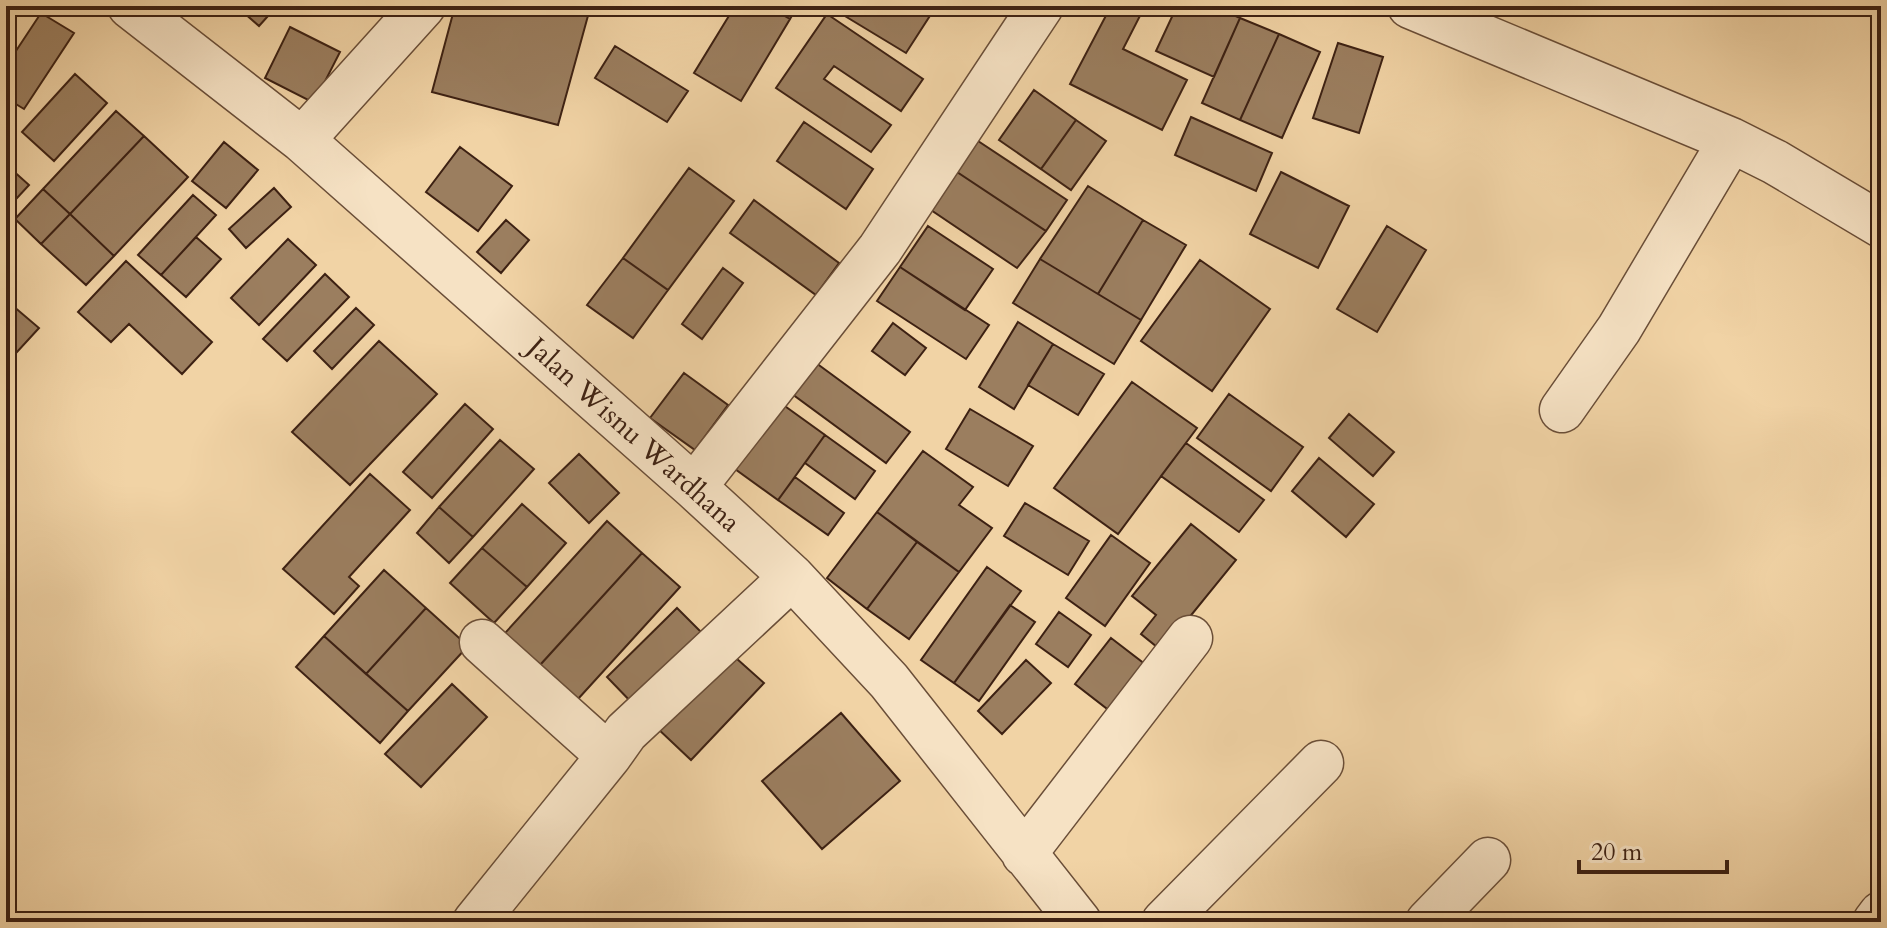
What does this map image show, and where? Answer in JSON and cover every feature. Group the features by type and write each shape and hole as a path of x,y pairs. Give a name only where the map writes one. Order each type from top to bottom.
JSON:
{"street":[{"name":"Jalan Wisnu Wardhana","path":"130,6 302,140 792,577 889,681 1079,922"},
{"path":"302,140 423,6"},
{"path":"694,487 880,249 1041,6"},
{"path":"1410,6 1731,140 1775,162 1881,225"},
{"path":"1562,410 1619,329 1731,140"},
{"path":"475,922 626,732 661,696 792,577"},
{"path":"1024,854 1190,638"},
{"path":"482,642 609,756"},
{"path":"1164,922 1321,763"},
{"path":"1428,922 1488,860"},
{"path":"1875,922 1881,914"}],"building":[{"path":"236,6 277,6 259,26"},
{"path":"455,6 565,6 589,12 558,125 432,92"},
{"path":"735,6 767,6 790,19 741,101 694,73"},
{"path":"767,6 798,6 790,19"},
{"path":"838,6 924,6 933,11 906,53 835,10"},
{"path":"1111,6 1145,6 1123,49 1187,80 1162,130 1070,84"},
{"path":"1177,6 1214,6 1240,18 1214,77 1156,51"},
{"path":"41,13 74,33 24,109 6,98 6,66"},
{"path":"827,14 923,79 901,111 834,66 824,79 891,125 871,152 776,88"},
{"path":"1240,18 1279,34 1240,120 1202,103"},
{"path":"290,27 340,52 314,103 265,78"},
{"path":"1279,34 1320,52 1282,138 1240,120"},
{"path":"1338,43 1383,57 1359,133 1313,118"},
{"path":"615,46 688,91 667,122 595,78"},
{"path":"75,74 107,103 54,161 22,132"},
{"path":"1034,90 1076,120 1041,169 999,140"},
{"path":"116,111 144,136 70,214 43,189"},
{"path":"1191,117 1272,153 1256,191 1175,155"},
{"path":"1076,120 1106,141 1071,190 1041,169"},
{"path":"804,122 873,169 846,209 777,161"},
{"path":"144,136 188,177 114,256 70,214"},
{"path":"972,137 1067,200 1046,231 951,168"},
{"path":"224,142 258,170 226,208 192,181"},
{"path":"460,147 512,186 478,231 426,192"},
{"path":"10,168 29,185 6,210 6,173"},
{"path":"689,168 734,201 668,290 623,258"},
{"path":"951,168 1046,231 1017,268 925,206"},
{"path":"1281,172 1349,206 1318,268 1250,234"},
{"path":"1088,186 1143,220 1098,294 1040,259"},
{"path":"274,188 291,207 246,248 229,229"},
{"path":"43,189 70,214 41,244 15,219"},
{"path":"193,195 216,215 161,275 138,255"},
{"path":"754,200 839,263 816,295 730,233"},
{"path":"70,214 114,256 86,285 41,244"},
{"path":"506,220 529,240 501,273 477,252"},
{"path":"1143,220 1186,245 1141,320 1098,294"},
{"path":"928,226 993,269 965,310 900,267"},
{"path":"1387,226 1426,250 1377,332 1337,309"},
{"path":"196,237 221,259 186,297 161,275"},
{"path":"288,239 316,265 259,325 231,298"},
{"path":"623,258 668,290 633,338 587,305"},
{"path":"1040,259 1141,320 1114,364 1013,303"},
{"path":"1200,260 1270,309 1212,391 1141,341"},
{"path":"126,261 212,342 182,374 129,324 111,342 78,312"},
{"path":"900,267 989,325 966,359 877,301"},
{"path":"723,268 743,283 702,339 682,324"},
{"path":"325,274 349,297 287,361 263,339"},
{"path":"6,300 39,328 6,364"},
{"path":"356,308 374,325 332,369 314,351"},
{"path":"1018,322 1053,344 1014,409 979,387"},
{"path":"893,323 926,348 905,375 872,351"},
{"path":"379,341 437,394 350,485 292,432"},
{"path":"1053,344 1104,374 1078,415 1028,385"},
{"path":"812,360 910,432 886,463 788,391"},
{"path":"684,373 728,405 695,450 650,418"},
{"path":"1132,382 1197,428 1118,534 1054,488"},
{"path":"1229,394 1303,447 1271,491 1197,438"},
{"path":"465,404 493,429 432,498 403,472"},
{"path":"782,404 825,435 778,500 735,469"},
{"path":"970,409 1033,446 1008,486 946,449"},
{"path":"1349,414 1394,452 1373,476 1329,438"},
{"path":"825,435 875,471 855,499 805,463"},
{"path":"500,440 534,469 473,537 439,507"},
{"path":"1186,443 1264,500 1239,532 1161,476"},
{"path":"923,451 973,487 959,505 992,528 959,572 877,512"},
{"path":"579,454 619,493 589,523 549,483"},
{"path":"1319,458 1374,504 1346,537 1292,491"},
{"path":"370,474 410,510 349,577 359,586 334,614 283,569"},
{"path":"795,477 844,513 828,535 778,500"},
{"path":"1025,503 1089,541 1068,575 1004,536"},
{"path":"522,504 566,543 527,587 482,548"},
{"path":"439,507 473,537 449,563 417,533"},
{"path":"877,512 917,542 867,609 827,578"},
{"path":"607,521 642,553 531,675 496,643"},
{"path":"1191,524 1236,560 1162,651 1141,634 1156,615 1132,596"},
{"path":"1111,535 1150,563 1105,626 1066,598"},
{"path":"917,542 959,572 909,639 867,609"},
{"path":"482,548 527,587 494,623 450,583"},
{"path":"642,553 680,587 578,699 540,665"},
{"path":"987,567 1021,591 954,683 921,660"},
{"path":"384,570 426,608 366,674 324,636"},
{"path":"1010,605 1035,622 979,701 954,683"},
{"path":"426,608 468,646 408,711 366,674"},
{"path":"677,608 705,636 635,706 607,677"},
{"path":"1059,612 1091,635 1068,667 1036,644"},
{"path":"324,636 408,711 380,743 296,667"},
{"path":"1111,638 1150,668 1115,715 1075,684"},
{"path":"727,650 764,683 691,760 656,727"},
{"path":"1026,660 1051,683 1002,734 978,711"},
{"path":"452,684 487,717 421,787 385,754"},
{"path":"841,713 900,781 822,849 762,781"}]}
